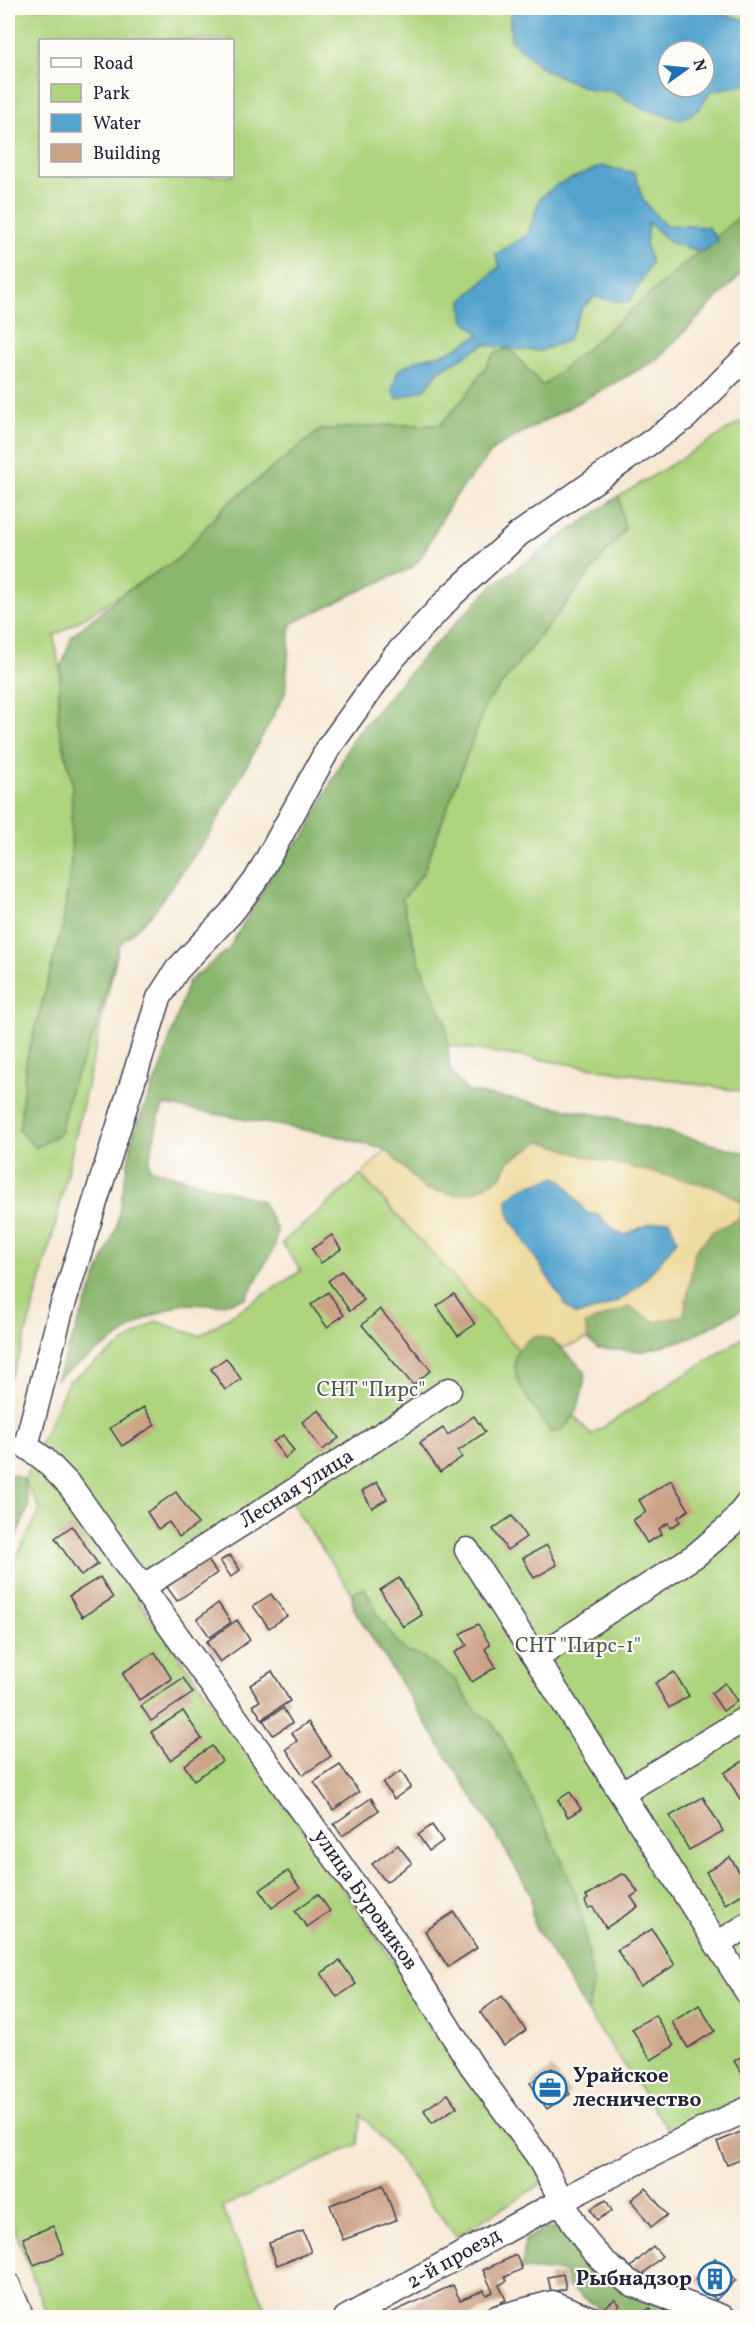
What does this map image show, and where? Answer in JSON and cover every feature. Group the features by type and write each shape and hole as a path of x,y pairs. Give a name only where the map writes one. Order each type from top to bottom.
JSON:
{"street":[{"path":"17,1450 159,998 177,970 231,913 256,880 329,747 394,657 452,595 519,534 686,418 747,356"},
{"name":"Лесная улица","path":"143,1587 280,1498 377,1439 449,1390"},
{"name":"улица Буровиков","path":"17,1450 44,1459 72,1487 393,1939 472,2066 538,2156 590,2247 607,2265 630,2283 724,2318"},
{"path":"536,1658 696,1555 731,1525 747,1503"},
{"path":"467,1550 747,1993"},
{"path":"622,1793 747,1718"},
{"path":"717,1944 747,1925"},
{"name":"2-й проезд","path":"347,2317 562,2200 690,2135 747,2109"},
{"path":"496,2318 552,2303 589,2318"}],"green space":[{"path":"8,8 510,8 511,41 545,70 591,90 612,91 644,109 698,110 706,99 716,99 716,90 747,84 747,222 543,386 465,397 440,425 391,425 320,430 223,508 178,559 54,636 60,670 58,722 72,781 71,863 63,925 26,1062 19,1131 60,1133 71,1087 94,1034 119,945 56,1222 22,1349 8,1383","holes":["540,198 643,200 664,225 707,227 671,243 648,222 646,246 651,263 595,297 582,308 567,341 510,349 485,344 439,371 415,361 449,352 480,335 463,318 462,301 500,266 496,254 528,235"]},
{"path":"695,8 747,8 747,20"},
{"path":"747,210 747,268 657,360 496,447 452,501 420,559 412,568 291,624 285,694 211,832 152,914 119,945 94,1034 71,1087 60,1133 36,1148 19,1131 26,1062 63,925 71,863 72,781 58,722 60,670 72,636 125,592 178,559 223,508 320,430 391,425 440,425 465,397 495,353 510,349 543,386"},
{"path":"747,418 747,1092 448,1045 446,1024 418,959 402,900 423,873 486,704 625,529 610,502"},
{"path":"619,496 625,529 486,704 423,873 402,900 418,959 446,1024 450,1070 467,1091 610,1117 747,1153 747,1307 687,1339 644,1351 598,1349 588,1339 585,1324 629,1307 656,1322 690,1274 695,1251 714,1230 739,1219 584,1156 541,1141 509,1161 501,1177 476,1191 457,1195 425,1189 386,1150 333,1135 164,1105 159,1116 149,1162 151,1169 262,1201 277,1230 275,1246 246,1298 219,1305 182,1304 147,1318 56,1379 116,1229 133,1134 161,1067 188,982 228,950 284,854 305,836 352,740 420,660 493,585"},
{"path":"361,1175 519,1350 591,1435 747,1335 747,2095 670,2132 588,2013 533,1923 531,1895 501,1842 354,1609 351,1592 290,1501 137,1599 262,1769 464,2065 547,2180 456,2237 393,2152 361,2114 358,2144 222,2207 267,2311 255,2317 48,2317 8,2212 8,1574 40,1510 24,1480 68,1382 156,1321 199,1336 301,1271 282,1243"},
{"path":"537,1335 551,1339 585,1371 577,1409 563,1429 551,1433 525,1395 515,1368 516,1355 523,1344"},
{"path":"13,1474 24,1480 29,1506 8,1556 8,1476"},
{"path":"365,1588 381,1620 397,1642 407,1652 421,1656 455,1679 469,1702 491,1722 500,1734 558,1852 575,1893 583,1921 593,1983 588,2013 533,1923 531,1895 501,1842 354,1609 352,1593"},
{"path":"545,2228 561,2230 603,2275 670,2308 652,2317 613,2317 568,2287 565,2272 522,2269 525,2240"}],"sand":[{"path":"541,1141 584,1156 718,1188 742,1202 739,1219 714,1230 695,1251 684,1315 656,1322 629,1307 585,1324 588,1339 563,1348 540,1336 529,1339 519,1350 361,1175 386,1150 425,1189 457,1195 476,1191 501,1177 509,1161","holes":["563,1181 586,1213 597,1215 619,1234 626,1235 649,1224 565,1304 510,1218 507,1199"]}],"water":[{"path":"510,8 695,8 747,20 747,84 716,90 716,39 656,39 656,99 706,99 698,110 681,120 644,109 612,91 591,90 545,70 511,41"},
{"path":"602,166 635,173 643,200 664,225 708,227 718,241 702,252 671,243 648,222 646,246 651,263 629,303 595,297 582,308 567,341 540,351 510,349 485,344 439,371 425,389 397,399 392,391 398,370 415,361 449,352 480,335 463,318 462,301 500,266 495,254 528,235 540,198 558,184"},
{"path":"556,1177 563,1181 586,1213 597,1215 619,1234 625,1235 649,1224 669,1220 677,1240 645,1279 623,1298 594,1311 575,1315 565,1304 510,1218 507,1199 524,1187"}],"building":[{"path":"332,1235 341,1249 321,1263 312,1249"},
{"path":"342,1271 364,1300 350,1311 328,1281"},
{"path":"328,1292 344,1315 327,1327 311,1305"},
{"path":"454,1294 475,1324 458,1336 437,1306"},
{"path":"380,1309 431,1370 413,1385 362,1325"},
{"path":"226,1358 241,1379 225,1390 211,1369"},
{"path":"144,1407 155,1425 122,1446 110,1428"},
{"path":"319,1410 339,1438 322,1450 302,1422"},
{"path":"474,1416 485,1432 458,1451 462,1457 440,1472 420,1443 443,1428 448,1435"},
{"path":"283,1435 294,1451 285,1458 273,1442"},
{"path":"671,1480 689,1510 678,1517 680,1522 670,1528 668,1523 659,1529 662,1534 647,1543 633,1520 646,1512 639,1500"},
{"path":"377,1482 387,1499 372,1508 362,1491"},
{"path":"176,1492 198,1524 179,1537 169,1522 158,1529 147,1512"},
{"path":"512,1516 526,1537 507,1550 493,1529"},
{"path":"72,1526 98,1564 81,1576 55,1538"},
{"path":"547,1545 557,1565 534,1578 523,1558"},
{"path":"230,1555 240,1570 231,1577 220,1561"},
{"path":"207,1559 217,1573 177,1601 167,1587"},
{"path":"100,1577 113,1598 82,1617 69,1596"},
{"path":"399,1578 422,1615 403,1627 380,1590"},
{"path":"271,1594 287,1616 269,1628 253,1606"},
{"path":"218,1603 231,1622 210,1637 197,1619"},
{"path":"237,1620 250,1640 220,1662 206,1642"},
{"path":"478,1624 490,1645 485,1649 496,1667 472,1682 454,1653 467,1645 460,1634"},
{"path":"155,1652 172,1679 139,1700 122,1673"},
{"path":"272,1671 290,1701 262,1719 253,1705 260,1701 250,1685"},
{"path":"674,1672 689,1696 669,1708 655,1683"},
{"path":"183,1678 193,1693 151,1721 141,1706"},
{"path":"725,1683 737,1701 723,1711 711,1693"},
{"path":"283,1708 292,1723 273,1735 263,1720"},
{"path":"183,1711 202,1739 170,1760 151,1732"},
{"path":"308,1722 331,1756 303,1775 286,1749 297,1741 292,1733"},
{"path":"212,1746 222,1761 194,1780 184,1765"},
{"path":"748,1758 748,1795 740,1799 724,1773"},
{"path":"340,1765 359,1792 333,1810 314,1782"},
{"path":"401,1771 411,1787 394,1799 383,1783"},
{"path":"570,1792 581,1809 568,1817 558,1800"},
{"path":"703,1797 723,1831 689,1850 670,1816"},
{"path":"371,1798 379,1810 342,1836 334,1824"},
{"path":"432,1825 443,1841 429,1851 418,1835"},
{"path":"398,1845 412,1863 386,1882 372,1864"},
{"path":"730,1857 748,1886 748,1891 725,1904 706,1872"},
{"path":"288,1871 300,1888 272,1908 260,1890"},
{"path":"621,1874 626,1875 638,1892 631,1897 638,1907 606,1928 593,1907 588,1908 585,1901 588,1899 586,1896"},
{"path":"318,1894 330,1911 307,1927 295,1911"},
{"path":"454,1912 477,1948 448,1967 425,1931"},
{"path":"652,1929 675,1965 640,1986 617,1950"},
{"path":"340,1961 356,1984 337,1997 321,1973"},
{"path":"502,1996 526,2030 504,2046 480,2012"},
{"path":"699,2005 715,2031 688,2048 672,2022"},
{"path":"655,2015 674,2046 651,2060 632,2029"},
{"path":"748,2053 748,2083 734,2061"},
{"name":"Урайское лесничество","path":"552,2068 570,2094 547,2109 530,2083"},
{"path":"448,2094 457,2107 432,2123 424,2110"},
{"path":"748,2129 748,2157 727,2165 717,2142"},
{"path":"383,2185 396,2220 343,2240 330,2205"},
{"path":"646,2188 667,2215 651,2227 631,2200"},
{"path":"606,2200 612,2211 597,2220 590,2209"},
{"path":"53,2226 64,2253 34,2265 23,2238"},
{"path":"303,2231 311,2252 277,2265 269,2243"},
{"path":"653,2246 662,2256 640,2277 630,2268"},
{"path":"516,2255 522,2269 505,2277 507,2281 499,2285 506,2300 466,2318 450,2318 447,2310 435,2316 433,2311 419,2318 385,2318 384,2316 453,2285 460,2300 484,2290 486,2295 493,2292 483,2270"},
{"name":"Рыбнадзор","path":"715,2258 736,2280 716,2300 695,2279"},
{"path":"563,2274 566,2289 551,2292 548,2277"},
{"path":"615,2299 620,2305 605,2318 598,2318 593,2311 597,2307 600,2311"},
{"path":"650,2308 654,2317 670,2308 675,2318 642,2318 640,2314"}],"place":[{"name":"Урайское лесничество","path":"550,2088"},
{"name":"Рыбнадзор","path":"715,2279"}],"park label":[{"name":"СНТ \"Пирс\"","path":"371,1390"},
{"name":"СНТ \"Пирс-1\"","path":"578,1646"}]}
